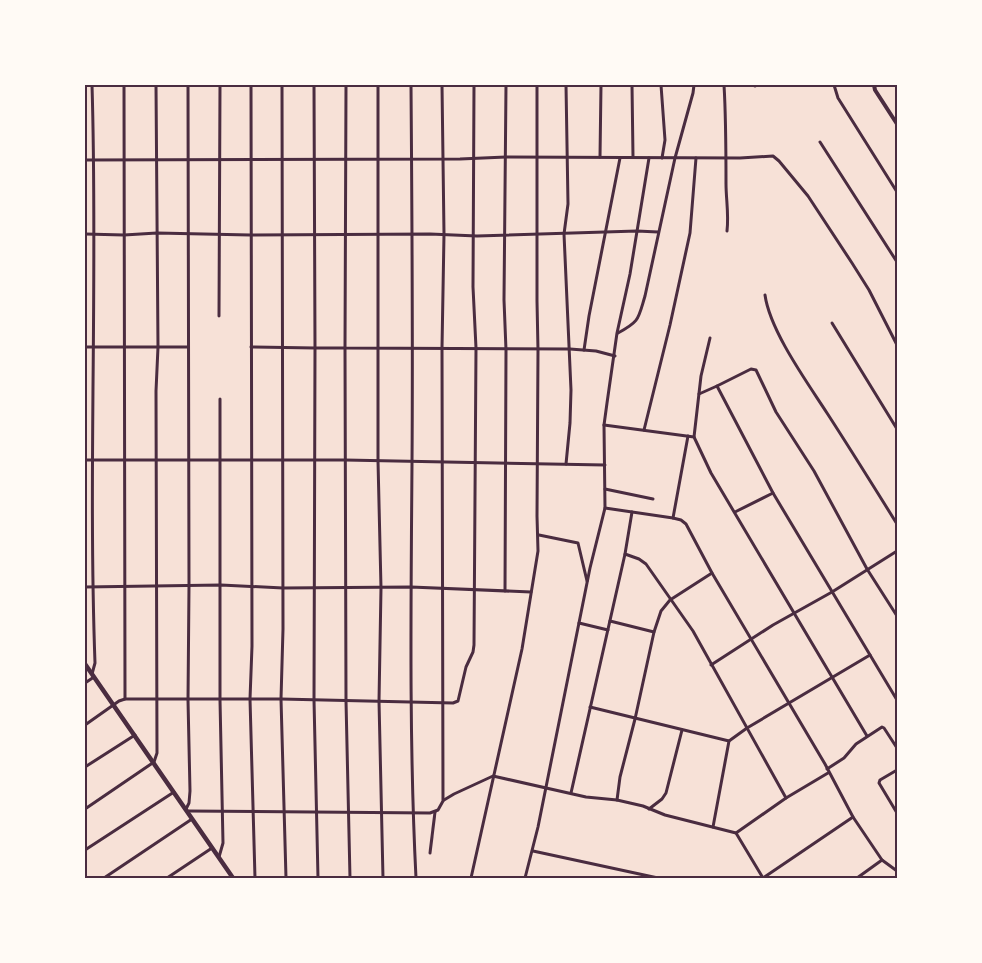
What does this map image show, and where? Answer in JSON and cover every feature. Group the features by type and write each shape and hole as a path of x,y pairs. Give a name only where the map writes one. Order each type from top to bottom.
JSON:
{"main road":[{"path":"85,664 193,818 231,877"}],"street":[{"path":"85,684 93,676 95,663 92,587 94,234 92,85"},
{"path":"124,85 126,347 125,699"},
{"path":"85,809 154,762 157,753 156,390 158,347 156,85"},
{"path":"188,85 188,700 190,791 187,810 222,812 435,812"},
{"path":"219,316 220,85"},
{"path":"251,85 250,699 255,878"},
{"path":"282,85 283,588 281,699 286,878"},
{"path":"314,85 314,700 318,878"},
{"path":"346,85 346,701 350,878"},
{"path":"378,85 378,461 381,588 379,701 383,878"},
{"path":"410,85 412,234 410,701 416,878"},
{"path":"442,85 444,234 442,348 443,801"},
{"path":"85,725 125,699 281,699 453,703 458,701 466,667 473,652 476,348 474,85"},
{"path":"506,85 504,236 506,591"},
{"path":"471,878 522,649 538,559 537,85"},
{"path":"566,85 568,204 564,234 570,349 570,423 566,464"},
{"path":"600,157 601,85"},
{"path":"632,85 633,157"},
{"path":"662,85 665,140 662,158"},
{"path":"617,333 634,324 638,319 645,296 674,158 694,85"},
{"path":"724,85 727,231"},
{"path":"834,85 838,98 897,192"},
{"path":"873,85 897,124"},
{"path":"820,142 897,262"},
{"path":"85,160 314,160 506,157 727,158 773,156 780,160 808,196 869,290 897,345"},
{"path":"584,350 620,158"},
{"path":"525,878 533,851 579,623 605,508 604,425 617,333 627,290 649,158"},
{"path":"644,430 690,234 696,158"},
{"path":"85,234 444,234 504,236 658,232"},
{"path":"765,295 771,318 799,370 897,524"},
{"path":"832,323 897,429"},
{"path":"710,338 698,394 694,438 711,472 867,736"},
{"path":"85,346 188,347"},
{"path":"251,347 570,349 615,356"},
{"path":"698,394 751,369 756,370 776,412 814,471 868,569 897,616"},
{"path":"717,386 773,493 897,700"},
{"path":"219,858 223,843 220,700 220,399"},
{"path":"604,425 694,438"},
{"path":"673,518 688,436"},
{"path":"85,460 345,460 605,465"},
{"path":"606,489 653,499"},
{"path":"735,512 773,493"},
{"path":"605,508 673,518 681,520 686,524 750,640 790,704 853,817 882,860 897,871"},
{"path":"570,793 625,554 632,512"},
{"path":"539,535 578,543 588,582"},
{"path":"711,665 897,551"},
{"path":"625,554 639,559 646,564 689,626 786,798"},
{"path":"617,800 622,768 654,632 661,611 670,600 712,573"},
{"path":"85,587 221,585 283,588 411,587 531,592"},
{"path":"610,621 654,632"},
{"path":"579,623 608,630"},
{"path":"713,827 729,741 747,728 870,656"},
{"path":"590,707 729,741"},
{"path":"736,833 828,771 844,758 856,744 883,727 897,748"},
{"path":"649,809 666,793 682,730"},
{"path":"85,768 135,735"},
{"path":"897,770 880,780 879,783 897,813"},
{"path":"430,854 435,812 443,801 493,776 586,797 617,800 665,815 736,833 763,878 853,817"},
{"path":"85,850 175,792"},
{"path":"104,878 193,818"},
{"path":"167,878 212,848"},
{"path":"533,851 658,878"},
{"path":"857,878 882,860"}]}
